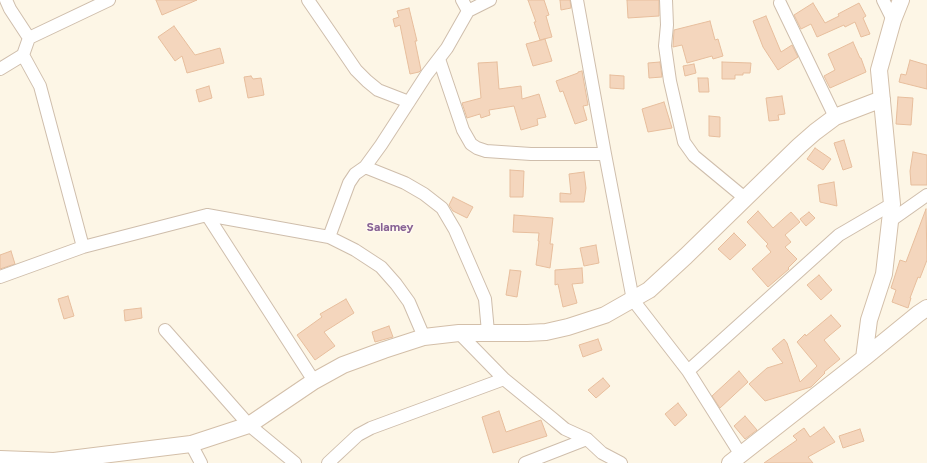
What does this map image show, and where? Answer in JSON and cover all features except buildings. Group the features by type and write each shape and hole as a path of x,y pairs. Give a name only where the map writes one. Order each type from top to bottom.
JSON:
{"main road":[{"path":"864,358 869,320 884,274 892,204 879,70 893,20 901,0"},
{"path":"0,459 54,461 191,444 249,425 314,381 343,365 424,337 459,333 527,333 568,327 605,315 649,290 799,146 835,117 882,99"},
{"path":"735,459 864,358 924,314"}],"street":[{"path":"6,0 10,9 29,38"},
{"path":"0,69 23,54 29,38 109,0"},
{"path":"308,0 356,70 378,90 409,102"},
{"path":"462,0 468,11"},
{"path":"329,237 349,183 355,174 365,167 427,74 447,48 468,11 490,0"},
{"path":"577,0 604,154 633,300 688,371 735,459"},
{"path":"666,0 667,25 665,46 670,81 684,142 694,156 746,198"},
{"path":"883,0 893,20"},
{"path":"780,3 835,117"},
{"path":"23,54 40,86 83,247"},
{"path":"439,59 463,130 471,144 477,148 486,151 531,154 604,154"},
{"path":"365,167 404,183 424,194 442,208 455,230 485,299 488,332"},
{"path":"890,222 927,195"},
{"path":"688,371 839,235 892,204"},
{"path":"207,215 314,381"},
{"path":"0,277 83,247 207,215 329,237 356,250 381,268 409,302 424,337"},
{"path":"165,330 249,425 295,463"},
{"path":"459,333 504,379 565,429 587,439 602,453 621,463"},
{"path":"328,463 358,435 371,428 504,379"},
{"path":"525,463 587,439"},
{"path":"191,444 201,463"}],"district":[{"name":"Salamey","path":"390,227"}]}
